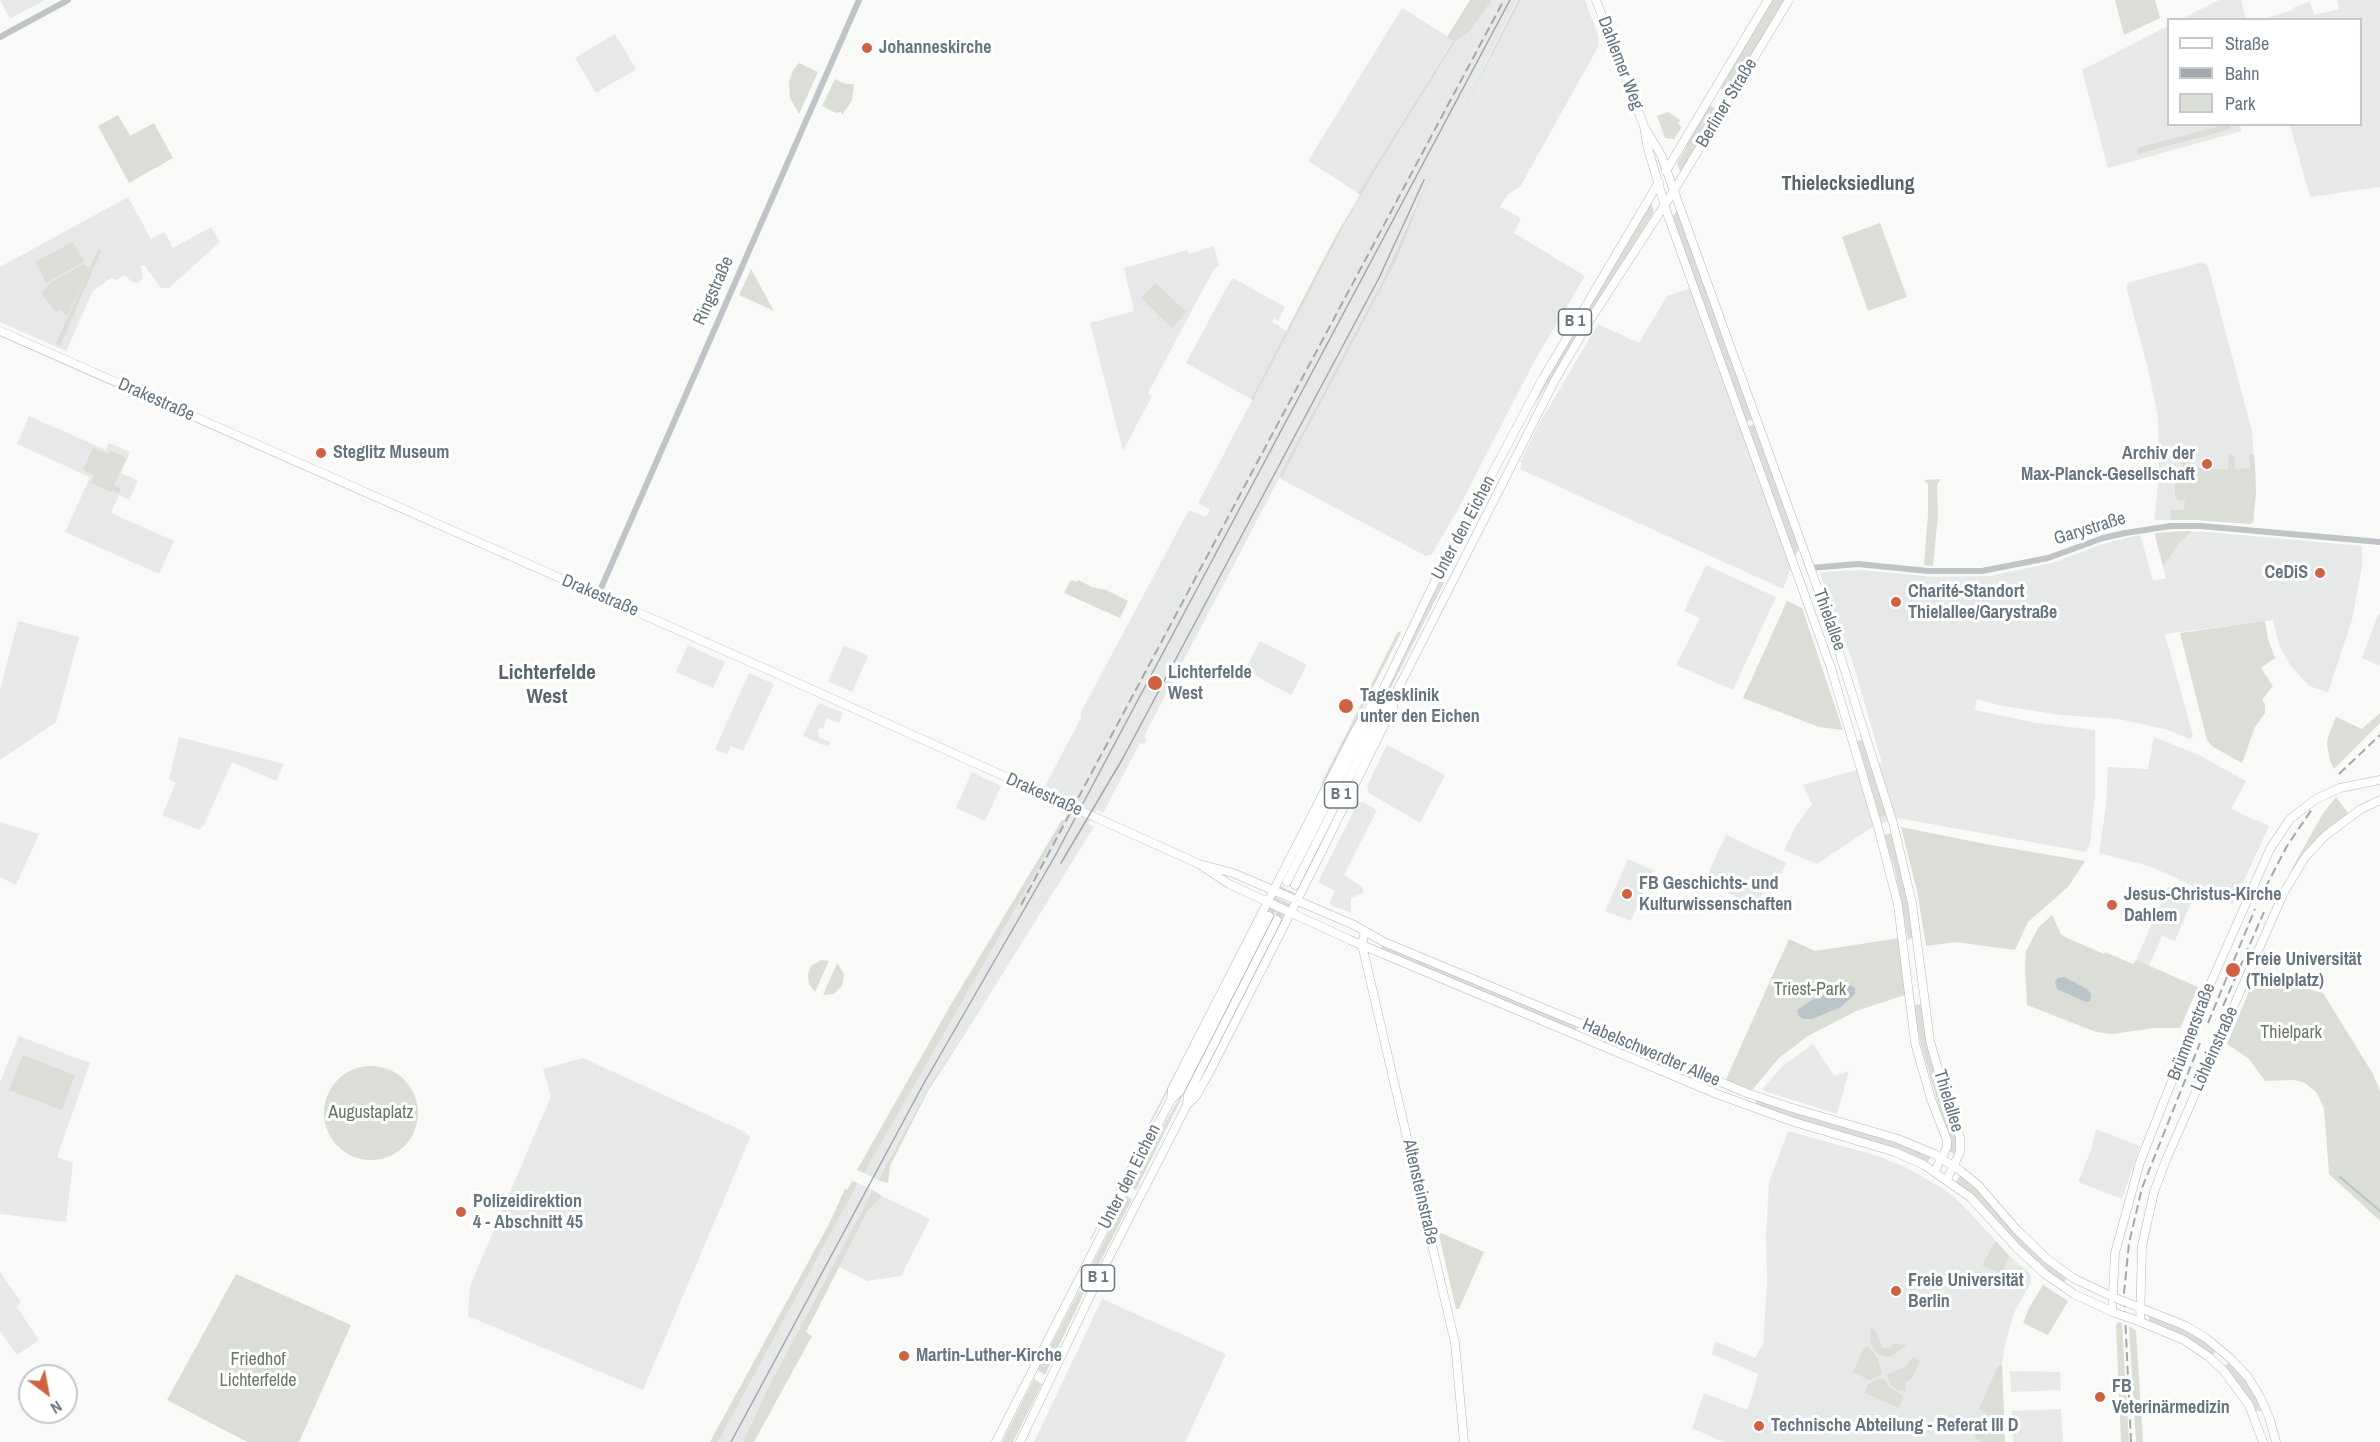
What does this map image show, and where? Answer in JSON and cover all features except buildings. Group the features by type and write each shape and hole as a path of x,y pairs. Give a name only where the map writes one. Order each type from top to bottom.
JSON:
{"main road":[{"name":"Dahlemer Weg","path":"1596,0 1644,126 1658,184"},
{"name":"Berliner Straße","path":"1658,184 1768,0"},
{"name":"Berliner Straße","path":"1665,205 1789,0"},
{"name":"Dahlemer Weg","path":"1644,126 1653,139 1674,192"},
{"name":"Thielallee","path":"1658,184 1808,604 1852,737 1878,827 1898,905 1915,1043 1925,1081 1947,1140 1947,1147 1935,1171"},
{"name":"Unter den Eichen","path":"1658,184 1555,356 1437,577 1380,692 1291,884 1386,704 1395,694 1555,380 1592,317 1665,205"},
{"name":"Thielallee","path":"1674,192 1826,612 1893,823 1912,903 1930,1041 1960,1137 1960,1152 1947,1179"},
{"name":"Drakestraße","path":"0,331 1199,864 1233,873 1297,901"},
{"path":"1527,408 1538,414"},
{"path":"1743,426 1757,421"},
{"path":"1797,572 1810,568"},
{"path":"1808,604 1826,612"},
{"path":"1171,1100 1172,1089 1355,731 1380,692"},
{"path":"1187,1105 1196,1096 1208,1076 1291,913 1385,725 1393,707 1395,694"},
{"path":"1852,737 1865,734"},
{"name":"Brümmerstraße","path":"2114,1312 2115,1253 2140,1162 2202,1005 2266,856 2290,819 2316,799 2340,788 2380,780"},
{"name":"Löhleinstraße","path":"2138,1321 2142,1246 2154,1192 2273,917 2292,878 2306,856 2331,831 2361,809 2380,800"},
{"path":"1878,827 1893,823"},
{"name":"Drakestraße","path":"1199,864 1221,880 1268,902"},
{"name":"Habelschwerdter Allee","path":"1297,901 1365,931 1384,942 1747,1093 1799,1111 1898,1139 1942,1158"},
{"name":"Habelschwerdter Allee","path":"1268,902 1362,945 1743,1104 1801,1125 1895,1152 1935,1171"},
{"name":"Unter den Eichen","path":"996,1442 1171,1100 1180,1091 1273,918 1188,1095 1187,1105 1102,1271 1020,1442"},
{"path":"1362,945 1365,931"},
{"name":"Altensteinstraße","path":"1362,945 1455,1343 1464,1442"},
{"name":"Thielallee","path":"1942,1158 1979,1186 2030,1244 2073,1278 2113,1297 2186,1326 2221,1350 2253,1384 2270,1417 2276,1442"},
{"path":"1935,1171 1980,1207 2030,1262 2066,1289 2114,1312 2176,1336 2214,1361 2236,1384 2256,1418 2263,1442"},
{"path":"2066,1289 2073,1278"},
{"path":"2214,1361 2221,1350"},
{"path":"2256,1418 2270,1417"}],"street":[{"path":"0,37 68,0"},
{"name":"Ringstraße","path":"598,595 859,0"},
{"name":"Garystraße","path":"1810,568 1858,564 1928,571 1982,571 2048,558 2103,538 2170,526 2201,525 2380,542"}],"shaded area":[{"path":"0,0 45,0 10,19"},
{"path":"1492,0 1517,0 1435,164 1521,0 1585,0 1599,38 1598,47 1520,187 1508,194 1500,207 1521,218 1514,233 1585,276 1535,360 1456,513 1432,554 1426,556 1281,479 1397,259 1433,167 1382,282 1144,736 1147,739 1145,744 1140,743 1103,813 1097,810 1088,824 1094,827 970,1026 933,1080 878,1180 864,1173 1075,800 1045,786 1081,718 1081,712 1189,510 1206,517 1210,509 1198,503 1345,224 1455,42 1470,31"},
{"path":"2219,0 2241,0 2246,18 2183,18"},
{"path":"2337,0 2380,0 2380,187 2310,197 2290,126 2362,126 2362,18 2265,18 2293,10 2310,1 2314,15 2339,9"},
{"path":"1402,8 1453,40 1358,193 1308,161"},
{"path":"2167,27 2167,126 2240,126 2242,131 2108,168 2082,70"},
{"path":"615,34 636,69 596,93 575,58"},
{"path":"128,197 151,239 164,232 173,248 211,227 220,242 169,288 161,288 144,265 141,266 143,278 138,283 132,282 125,275 117,280 111,278 93,291 66,351 0,322 0,267"},
{"path":"1214,246 1219,266 1214,269 1148,393 1152,396 1123,451 1090,323 1134,311 1124,268 1187,250 1189,254"},
{"path":"2203,262 2208,266 2252,431 2256,492 2251,524 2198,520 2154,520 2159,478 2158,417 2126,286 2130,282"},
{"path":"1233,278 1285,307 1278,321 1274,319 1272,322 1287,331 1251,399 1186,363"},
{"path":"1691,288 1791,568 1783,589 1520,469 1522,463 1520,462 1538,426 1598,324 1639,343 1667,296"},
{"path":"29,416 106,450 109,443 130,452 121,473 138,481 129,500 119,495 111,513 174,541 159,574 65,532 90,477 17,444"},
{"path":"2179,531 2362,546 2362,567 2352,620 2328,692 2309,686 2290,665 2279,645 2273,620 2165,634 2193,736 2190,739 2168,730 2119,719 2061,715 1998,705 1977,699 1975,710 2036,723 2095,730 2095,795 2090,843 2086,852 1898,818 1874,826 1817,864 1784,850 1796,826 1812,804 1803,785 1882,763 1852,660 1820,575 1821,572 1861,570 1935,577 1990,576 2052,563 2103,544 2138,535 2141,537 2153,581 2166,578 2156,533"},
{"path":"1706,565 1776,597 1733,690 1676,665 1700,618 1684,611"},
{"path":"2378,614 2380,615 2380,666 2362,658"},
{"path":"18,621 79,637 56,722 0,760 0,690"},
{"path":"1260,641 1307,665 1291,695 1245,670"},
{"path":"688,645 725,662 713,688 676,672"},
{"path":"844,645 868,656 852,692 828,681"},
{"path":"749,673 774,684 743,751 731,746 727,755 715,749"},
{"path":"820,703 843,713 839,723 827,718 823,729 820,727 817,732 818,737 830,742 828,747 803,736"},
{"path":"179,737 284,764 276,781 232,762 204,825 199,830 162,815 176,783 169,779"},
{"path":"2154,737 2197,754 2246,781 2231,809 2269,826 2233,905 2152,867 2099,853 2106,806 2108,767 2148,769"},
{"path":"1387,745 1445,775 1420,823 1369,793 1367,786"},
{"path":"972,772 1001,786 985,821 956,808"},
{"path":"1363,802 1377,810 1344,875 1363,887 1363,893 1351,898 1351,913 1329,904 1335,891 1318,882 1358,803"},
{"path":"0,822 39,834 16,885 0,877"},
{"path":"1726,835 1787,863 1778,879 1753,904 1704,882"},
{"path":"1628,859 1653,870 1631,921 1605,911"},
{"path":"2168,887 2193,898 2175,941 2162,936 2149,966 2136,960"},
{"path":"2064,977 2087,989 2091,994 2090,1001 2086,1002 2057,989 2055,982 2058,978"},
{"path":"1850,985 1855,988 1855,994 1841,1007 1812,1019 1803,1019 1798,1015 1797,1010 1812,1000 1820,998 1827,992"},
{"path":"19,1036 90,1063 57,1157 73,1163 66,1222 0,1214 0,1082"},
{"path":"1813,1044 1834,1076 1849,1071 1837,1114 1764,1091 1763,1088 1783,1066"},
{"path":"583,1058 747,1133 750,1138 643,1390 468,1316 470,1286 551,1096 543,1069"},
{"path":"2096,1129 2140,1146 2122,1199 2078,1182 2091,1150"},
{"name":"Freie Universität Berlin","path":"1788,1131 1878,1156 1907,1168 1941,1187 1960,1202 2008,1254 2031,1275 2031,1282 2014,1313 2005,1345 2002,1365 2005,1442 1723,1442 1692,1428 1704,1393 1747,1410 1753,1393 1758,1374 1712,1354 1715,1341 1755,1358 1761,1347 1763,1348 1769,1182"},
{"path":"858,1183 873,1190 770,1384 743,1442 718,1442"},
{"path":"882,1196 930,1219 901,1276 867,1281 839,1267 867,1212"},
{"path":"0,1272 21,1302 16,1306 39,1340 17,1355 0,1331"},
{"path":"1102,1299 1226,1354 1185,1442 1034,1442"},
{"path":"2010,1371 2060,1372 2061,1390 2011,1392"},
{"path":"2061,1409 2063,1442 2013,1442 2012,1411"}],"green space":[{"path":"1470,0 1492,0 1470,31 1455,42 1379,165 1345,224 1253,400 1251,399 1335,237 1360,195 1358,193 1453,41 1447,37"},
{"path":"1518,0 1521,0 1434,166"},
{"path":"1772,0 1785,0 1729,93 1719,87"},
{"path":"2115,0 2155,0 2160,18 2124,35"},
{"path":"799,63 818,72 799,114 790,98 789,82 793,70"},
{"path":"835,79 846,84 854,84 852,101 842,115 841,112 836,113 822,106"},
{"path":"1709,105 1719,111 1681,174 1677,163 1686,148 1688,139"},
{"path":"1668,112 1680,120 1678,124 1682,127 1674,139 1665,138 1657,116"},
{"path":"118,115 130,136 154,123 173,158 129,183 98,126"},
{"path":"2220,126 2230,126 2231,129 2138,154 2137,148"},
{"path":"1434,166 1397,259 1281,479 1280,475 1382,282"},
{"path":"1651,202 1654,212 1534,406 1550,371"},
{"path":"1678,209 1753,419 1746,422 1672,218"},
{"path":"1880,223 1907,297 1868,311 1842,237"},
{"path":"73,242 84,262 46,283 35,262"},
{"path":"99,247 101,251 60,346 56,344 88,272 67,316 60,310 56,312 41,293 51,282 83,264 90,268"},
{"path":"751,269 757,280 774,311 739,295"},
{"path":"1155,283 1187,312 1172,328 1141,298"},
{"path":"1755,424 1799,547 1796,555 1794,555 1747,427"},
{"path":"93,448 108,454 110,450 126,458 114,485 121,488 119,493 91,483 94,475 83,470"},
{"path":"2249,454 2254,454 2256,492 2251,524 2171,520 2170,510 2184,510 2185,500 2178,500 2175,494 2175,473 2182,473 2183,459 2186,459 2186,468 2204,468 2203,471 2209,472 2211,469 2228,469 2229,455 2234,455 2235,469 2250,468"},
{"path":"1941,479 1937,485 1938,515 1933,566 1924,565 1928,484 1924,480"},
{"path":"2192,531 2179,543 2163,566 2156,533"},
{"path":"1071,580 1076,582 1078,580 1092,587 1106,590 1128,601 1120,618 1064,593"},
{"path":"1440,581 1444,583 1369,727"},
{"path":"1787,601 1802,608 1843,730 1819,727 1743,698"},
{"path":"2265,621 2268,639 2275,658 2261,668 2273,686 2262,700 2265,713 2255,727 2242,763 2213,747 2207,740 2180,633"},
{"path":"1398,631 1401,633 1322,787 1322,782"},
{"path":"2380,713 2380,723 2334,769 2327,744 2336,717 2362,729"},
{"path":"1864,739 1887,815 1880,817 1857,741"},
{"path":"2336,797 2348,813 2320,836 2290,872 2322,815"},
{"path":"1062,820 1065,821 864,1173 857,1170 950,1006"},
{"path":"1901,827 2085,861 2068,887 2028,922 2015,950 1956,942 1926,946 1917,891"},
{"path":"1892,833 1909,904 1914,937 1908,940 1895,871 1884,835"},
{"path":"2052,915 2061,934 2065,937 2133,964 2136,960 2198,987 2180,1028 2154,1028 2113,1034 2096,1032 2027,1005 2026,951 2038,928"},
{"name":"Triest-Park","path":"1900,938 1905,995 1856,1011 1808,1036 1779,1058 1752,1090 1727,1081 1789,939 1815,951"},
{"path":"1382,945 1578,1025 1575,1031 1381,950"},
{"path":"821,960 829,961 815,992 809,984 808,974 811,966"},
{"path":"837,963 844,974 842,986 834,994 823,995"},
{"name":"Thielpark","path":"2256,975 2323,993 2373,1074 2380,1091 2380,1221 2329,1174 2324,1108 2316,1092 2305,1083 2294,1080 2265,1081 2249,1059 2227,1044"},
{"path":"1921,1004 1933,1067 1957,1138 1955,1155 1949,1151 1943,1120 1920,1042 1913,1005"},
{"path":"970,1026 928,1091 890,1166 888,1183 878,1180 933,1080"},
{"path":"1600,1035 1716,1084 1714,1089 1598,1041"},
{"path":"23,1055 75,1075 62,1110 9,1090"},
{"name":"Augustaplatz","path":"371,1066 389,1070 404,1080 414,1095 418,1113 414,1131 404,1146 389,1156 371,1160 353,1156 338,1146 328,1131 324,1113 328,1095 338,1080 353,1070"},
{"path":"1176,1071 1177,1073 1091,1240 1090,1239"},
{"path":"1192,1077 1136,1190 1132,1188 1153,1143"},
{"path":"1757,1099 1822,1121 1896,1142 1931,1156 1927,1163 1755,1106"},
{"path":"1961,1174 2065,1276 2066,1281 2061,1282 2034,1261 1970,1193 1956,1182"},
{"path":"852,1181 858,1183 718,1442 710,1442 829,1224 845,1189 847,1190"},
{"path":"873,1190 882,1196 867,1212 806,1332 812,1336 754,1442 743,1442 770,1384"},
{"path":"1127,1196 1132,1199 1095,1272 1090,1269"},
{"path":"1441,1233 1484,1252 1459,1309 1456,1309 1439,1235"},
{"path":"1996,1241 2009,1256 1998,1283 1995,1282 1999,1273 1982,1265"},
{"name":"Friedhof Lichterfelde","path":"236,1274 351,1325 299,1442 247,1442 167,1400"},
{"path":"2043,1285 2068,1301 2048,1335 2023,1323"},
{"path":"1079,1291 1084,1293 1045,1375 1038,1370"},
{"path":"2149,1314 2179,1326 2201,1339 2216,1352 2212,1356 2149,1322"},
{"path":"2118,1322 2122,1323 2129,1442 2121,1442 2116,1325"},
{"path":"2129,1326 2136,1331 2143,1442 2136,1442"},
{"path":"1870,1328 1875,1330 1883,1348 1890,1348 1894,1343 1907,1345 1890,1357 1879,1355 1871,1345"},
{"path":"1868,1346 1878,1359 1882,1374 1869,1380 1853,1372 1863,1349"},
{"path":"1913,1357 1920,1361 1912,1378 1905,1383 1906,1391 1897,1390 1890,1384 1887,1375 1906,1366"},
{"path":"2229,1361 2248,1382 2263,1411 2256,1411 2242,1388 2225,1367"},
{"path":"2002,1365 2005,1442 1981,1442 1975,1438 1974,1428 1978,1430 1986,1413 1979,1409 1998,1366"},
{"path":"1881,1378 1889,1387 1902,1395 1899,1408 1865,1393 1868,1384"},
{"path":"1034,1379 1042,1384 1013,1442 1002,1442"}],"waterway":[{"path":"2340,1177 2380,1211"}],"tunnel":[{"path":"1269,916 1287,882"},
{"path":"1277,920 1295,885"}],"tram line":[{"path":"731,1442 924,1083 1055,856 1510,0"},
{"path":"1061,863 1123,758 1379,278 1424,180"}],"railway":[{"path":"1021,905 1504,0"},
{"path":"2339,774 2380,735"},
{"path":"2259,900 2287,846 2312,809"},
{"path":"2208,1023 2255,909"},
{"path":"2223,1006 2264,912"},
{"path":"2131,1442 2124,1293 2129,1243 2142,1188 2200,1043"}],"place":[{"name":"Johanneskirche","path":"867,48"},
{"name":"Steglitz Museum","path":"321,453"},
{"name":"Archiv der Max-Planck-Gesellschaft","path":"2207,464"},
{"name":"CeDiS","path":"2320,573"},
{"name":"Charité-Standort Thielallee/Garystraße","path":"1896,602"},
{"name":"Lichterfelde West","path":"1155,683"},
{"name":"Tagesklinik unter den Eichen","path":"1346,706"},
{"name":"FB Geschichts- und Kulturwissenschaften","path":"1627,894"},
{"name":"Jesus-Christus-Kirche Dahlem","path":"2112,905"},
{"name":"Freie Universität (Thielplatz)","path":"2233,970"},
{"name":"Polizeidirektion 4 - Abschnitt 45","path":"461,1212"},
{"name":"Freie Universität Berlin","path":"1896,1291"},
{"name":"Martin-Luther-Kirche","path":"904,1356"},
{"name":"FB Veterinärmedizin","path":"2100,1397"},
{"name":"Technische Abteilung - Referat III D","path":"1759,1426"}],"district":[{"name":"Thielecksiedlung","path":"1848,185"},
{"name":"Lichterfelde West","path":"547,685"}]}
